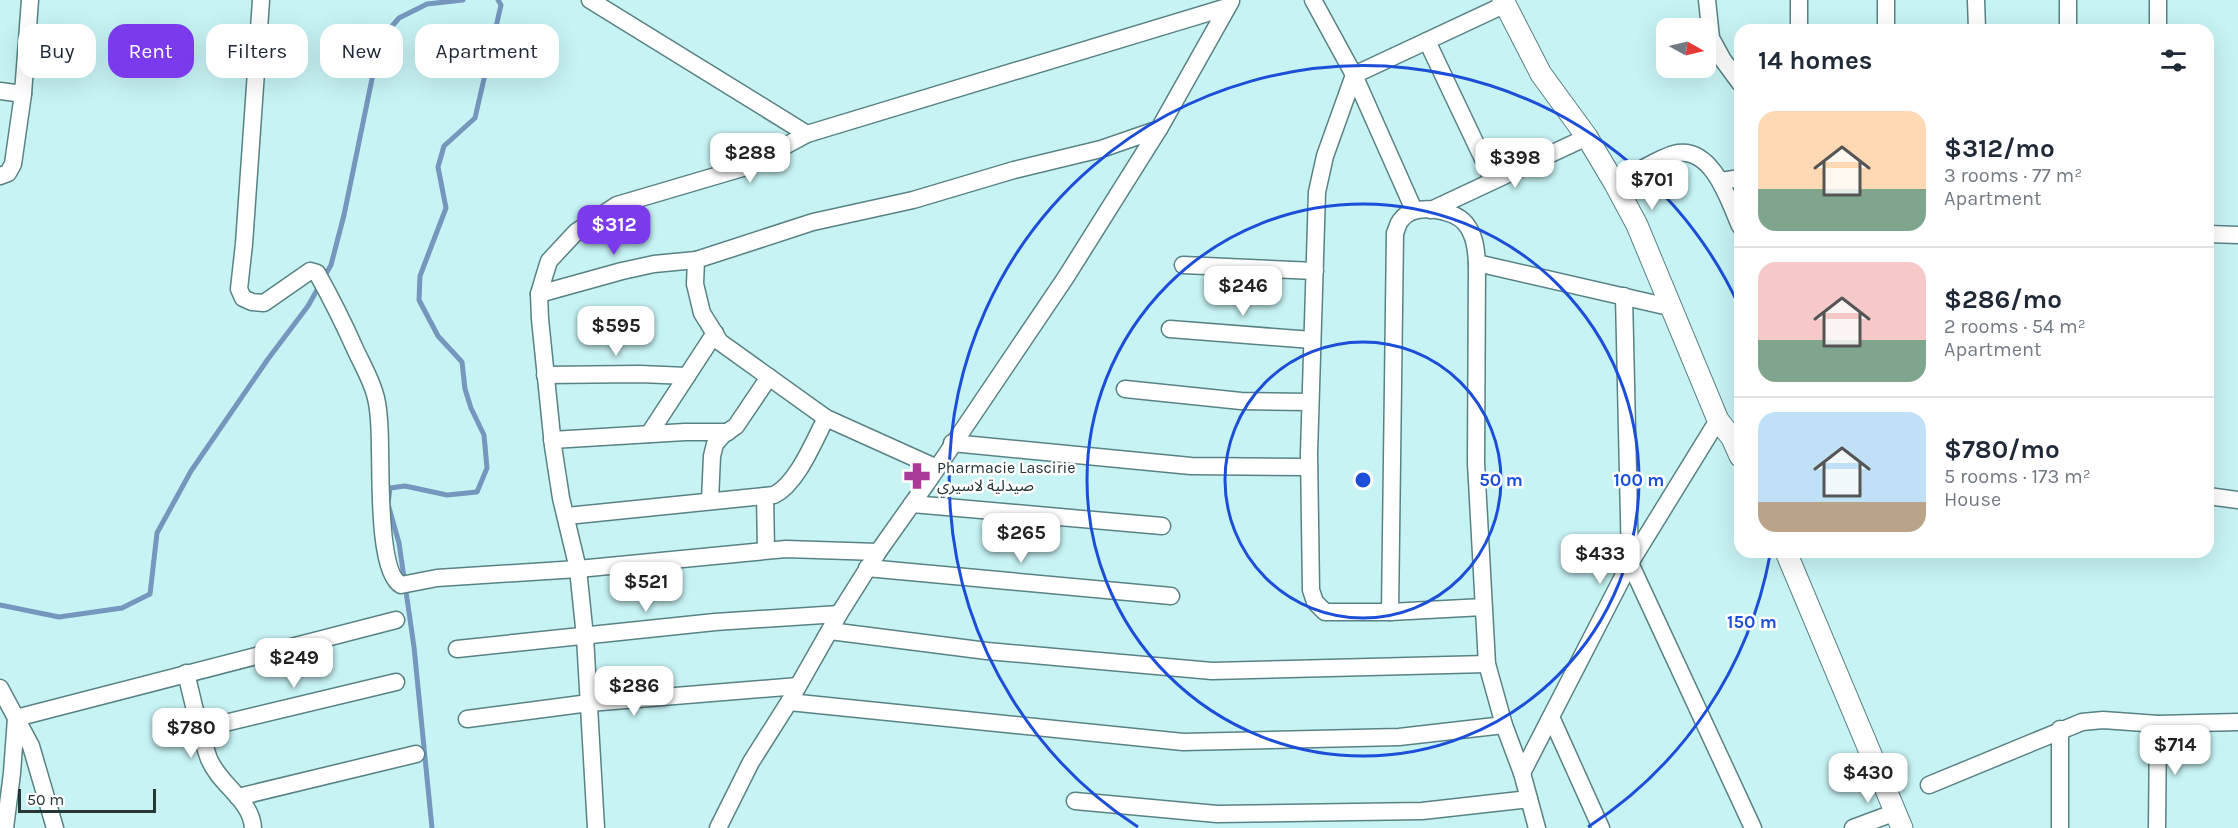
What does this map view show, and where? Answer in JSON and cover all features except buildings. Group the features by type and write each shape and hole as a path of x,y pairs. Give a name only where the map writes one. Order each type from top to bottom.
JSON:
{"street":[{"path":"0,176 8,173 13,164 23,94 30,0"},
{"path":"261,0 239,289 243,298 252,302 264,303 310,271 317,273 331,297 371,383 376,399 380,434 381,508 392,576 408,584 437,578 578,569 766,550 812,549 878,552"},
{"path":"590,0 807,134"},
{"path":"1313,0 1354,75 1422,210"},
{"path":"1707,0 1711,38 1734,75"},
{"path":"1798,0 1799,24"},
{"path":"1886,0 1886,24"},
{"path":"1976,0 1977,24"},
{"path":"2068,0 2068,24"},
{"path":"2158,0 2158,24"},
{"path":"1483,607 1390,612 1325,612 1315,602 1311,590 1309,467 1317,192 1325,156 1354,75 1504,2 1541,74 1587,137 1637,225 1669,307 1718,420 1734,440"},
{"path":"596,828 585,637 578,569 561,498 545,375 539,294 549,261 576,232 617,205 746,167 807,134 1230,3"},
{"path":"718,828 750,762 789,702 867,568 1066,277 1159,129 1230,3"},
{"path":"1427,41 1493,180"},
{"path":"0,91 23,94"},
{"path":"539,294 654,264 696,260 813,222 913,201 1014,170 1101,149 1159,129"},
{"path":"1390,612 1395,233 1401,219 1587,137"},
{"path":"1615,184 1676,153 1692,153 1703,160 1721,181 1734,212"},
{"path":"1721,181 1734,179"},
{"path":"1422,210 1447,212 1463,220 1470,229 1475,243 1477,263 1476,463 1487,664 1537,828"},
{"path":"2214,234 2238,235"},
{"path":"696,260 695,284 702,313 720,342 826,418 937,468"},
{"path":"1477,263 1669,307"},
{"path":"1183,265 1315,271"},
{"path":"1624,296 1630,563 1754,828"},
{"path":"1170,330 1312,340"},
{"path":"649,434 715,333"},
{"path":"545,375 687,376"},
{"path":"710,500 712,456 716,444 736,426 750,409 769,377"},
{"path":"1125,389 1241,401 1310,402"},
{"path":"567,516 774,495 783,491 794,477 826,418"},
{"path":"1522,773 1630,563 1718,420"},
{"path":"552,440 728,432"},
{"path":"952,443 1191,466 1309,467"},
{"path":"765,496 766,550"},
{"path":"2214,497 2238,500"},
{"path":"912,504 1162,526"},
{"path":"1789,558 1899,820 1853,828"},
{"path":"867,568 1171,596"},
{"path":"457,649 715,622 839,614"},
{"path":"16,718 396,620"},
{"path":"830,631 987,651 1212,671 1487,664"},
{"path":"186,673 210,760 231,792 250,811 253,828"},
{"path":"201,729 396,682"},
{"path":"467,719 589,704 798,686"},
{"path":"0,688 34,755 55,828"},
{"path":"789,702 1183,742 1399,737 1504,725"},
{"path":"1551,717 1601,828"},
{"path":"5,828 16,718"},
{"path":"1929,785 2060,729 2082,722 2103,720 2158,724 2238,722"},
{"path":"2157,828 2158,724"},
{"path":"2060,729 2060,828"},
{"path":"238,797 416,754"},
{"path":"1075,801 1217,814 1422,811 1529,799"}],"waterway":[{"path":"0,605 59,617 122,608 150,594 157,533 191,471 268,359 308,306 331,265 344,215 380,40 399,18 427,4 463,0"},
{"path":"432,828 414,647 399,543 388,504 390,488 405,486 447,495 477,492 487,468 484,435 465,389 462,362 438,336 419,300 420,276 446,208 438,167 444,146 475,118 501,5 498,0"}],"place":[{"name":"Pharmacie Lascirie صيدلية لاسيري","path":"917,476"}]}
